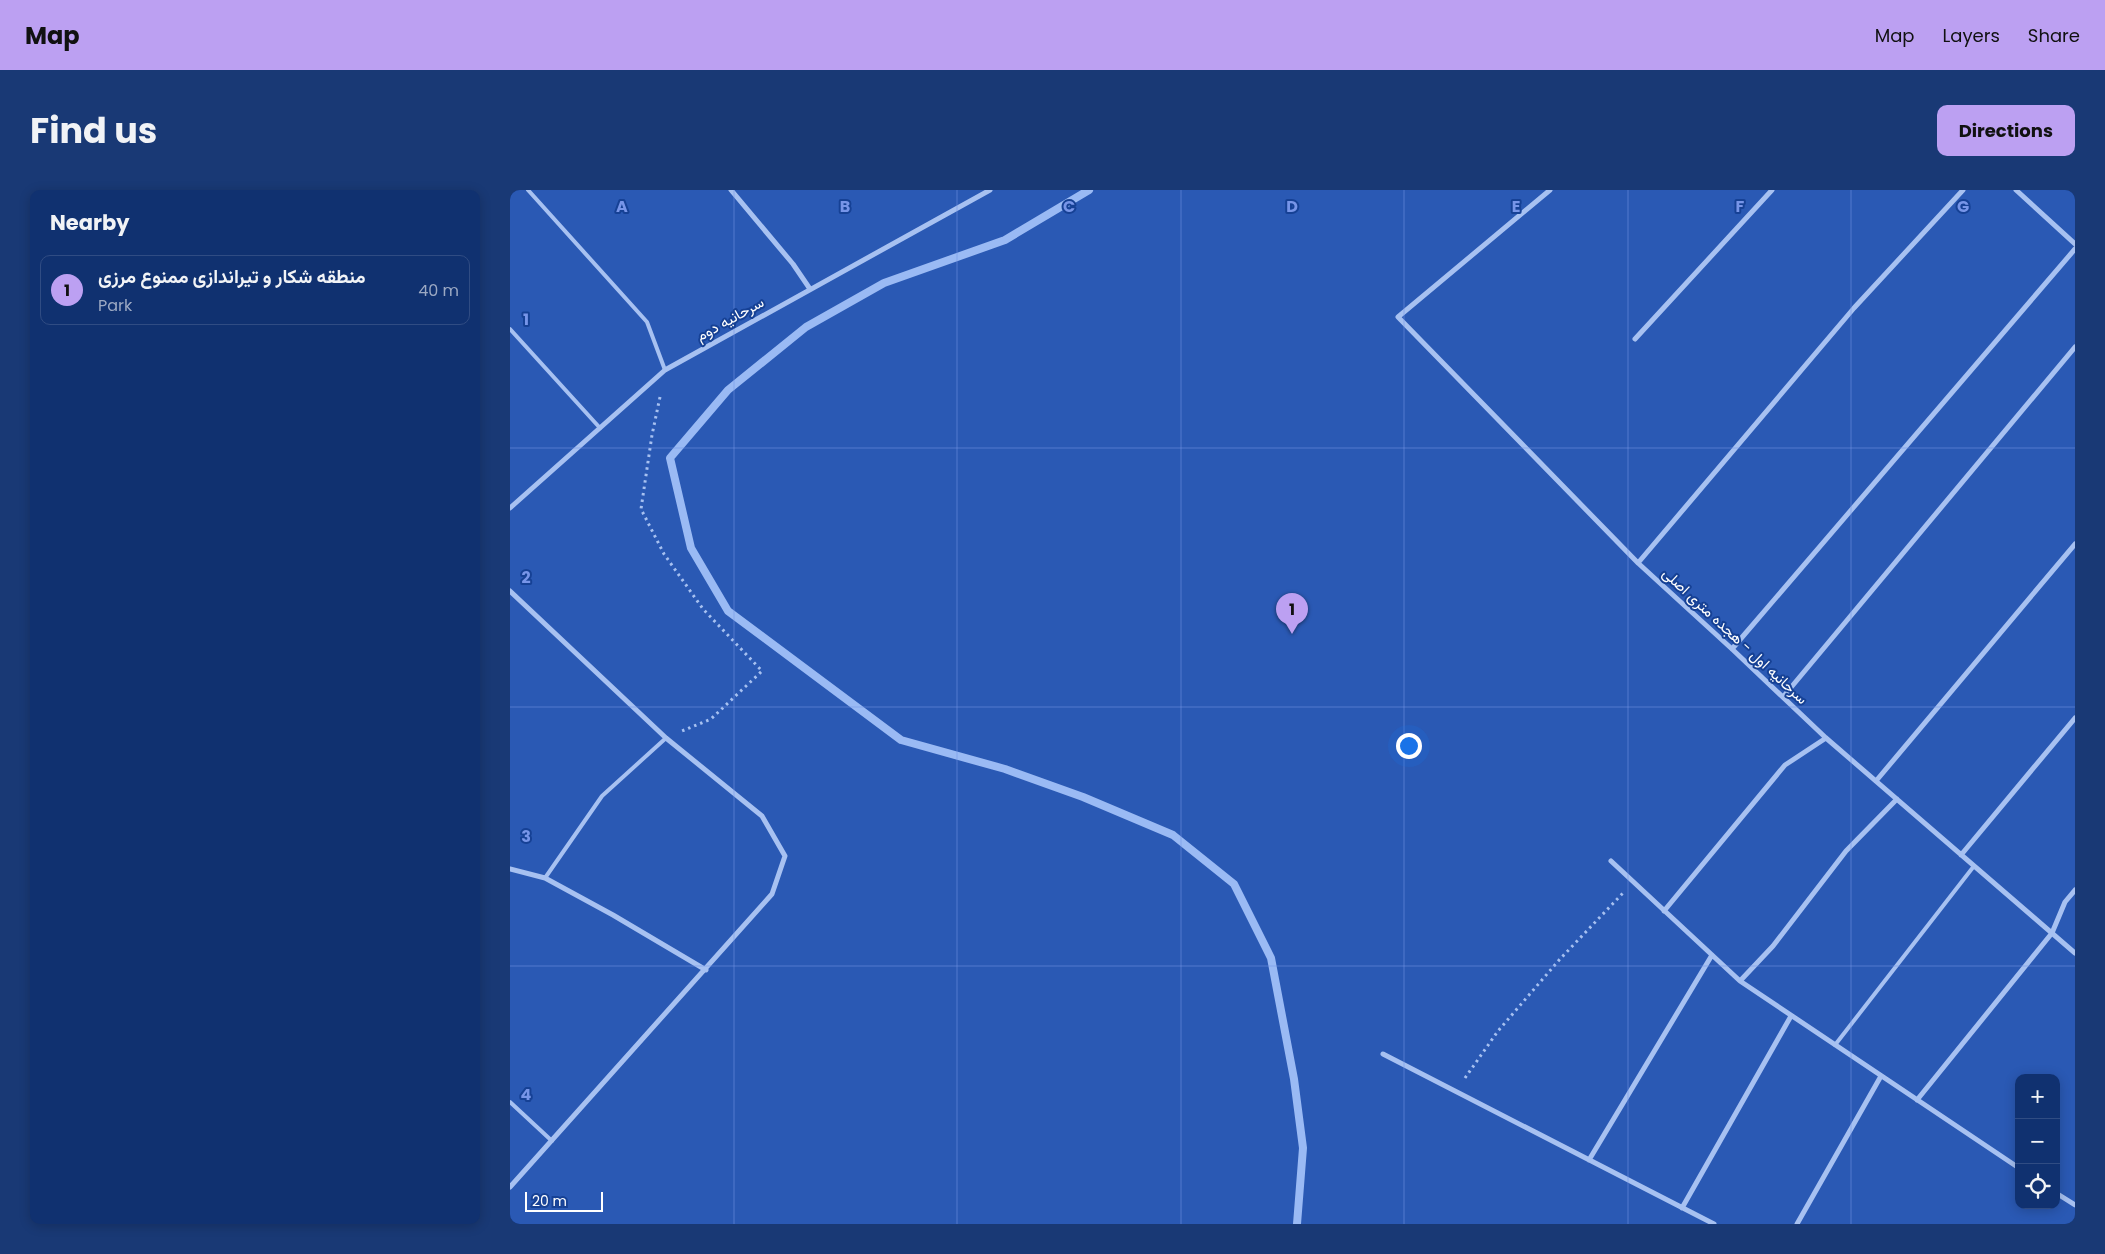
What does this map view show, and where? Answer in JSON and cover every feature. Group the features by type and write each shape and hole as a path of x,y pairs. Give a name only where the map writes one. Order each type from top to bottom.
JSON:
{"street":[{"path":"731,190 793,264 810,289"},
{"name":"سرحانیه دوم","path":"510,508 665,370 990,190"},
{"name":"سرحانیه اول - هجده متری اصلی","path":"1550,190 1398,317 1638,563 1826,738 2075,953"},
{"path":"1635,339 1772,190"},
{"path":"1638,563 1854,308 1963,190"},
{"path":"2016,190 2075,244"},
{"path":"1732,649 2075,249"},
{"path":"1783,698 2075,347"},
{"path":"1876,781 2075,544"},
{"path":"510,591 666,738 762,816 785,856 772,894 510,1187"},
{"path":"1961,855 2075,718"},
{"path":"1664,911 1784,765 1826,738"},
{"path":"1740,981 1773,946 1846,851 1897,799"},
{"path":"1611,860 1740,981 2015,1165"},
{"path":"510,869 545,878 613,915 706,970"},
{"path":"1917,1100 2052,933 2065,902 2075,890"},
{"path":"1589,1160 1712,955"},
{"path":"1682,1208 1791,1016"},
{"path":"1383,1054 1714,1224"},
{"path":"1798,1224 1881,1076"},
{"path":"2060,1196 2075,1205"}],"lane":[{"path":"528,190 647,322 665,370"},
{"path":"510,329 600,428"},
{"path":"545,878 602,796 666,738"},
{"path":"1835,1045 1974,866"},
{"path":"510,1102 552,1141"}],"path":[{"path":"665,370 652,434 641,509 664,554 702,609 762,671 711,719 666,738"},
{"path":"1455,1092 1498,1031 1560,959 1633,882"}],"shaded area":[{"path":"510,190 2075,190 2075,1224 510,1224"}],"waterway":[{"path":"1089,190 1005,240 884,283 806,327 728,390 670,458 691,548 728,611 901,740 1005,769 1083,797 1173,835 1234,884 1271,958 1294,1079 1303,1148 1297,1224"}],"place":[{"name":"منطقه شکار و تیراندازی ممنوع مرزی","path":"1292,634"}]}
